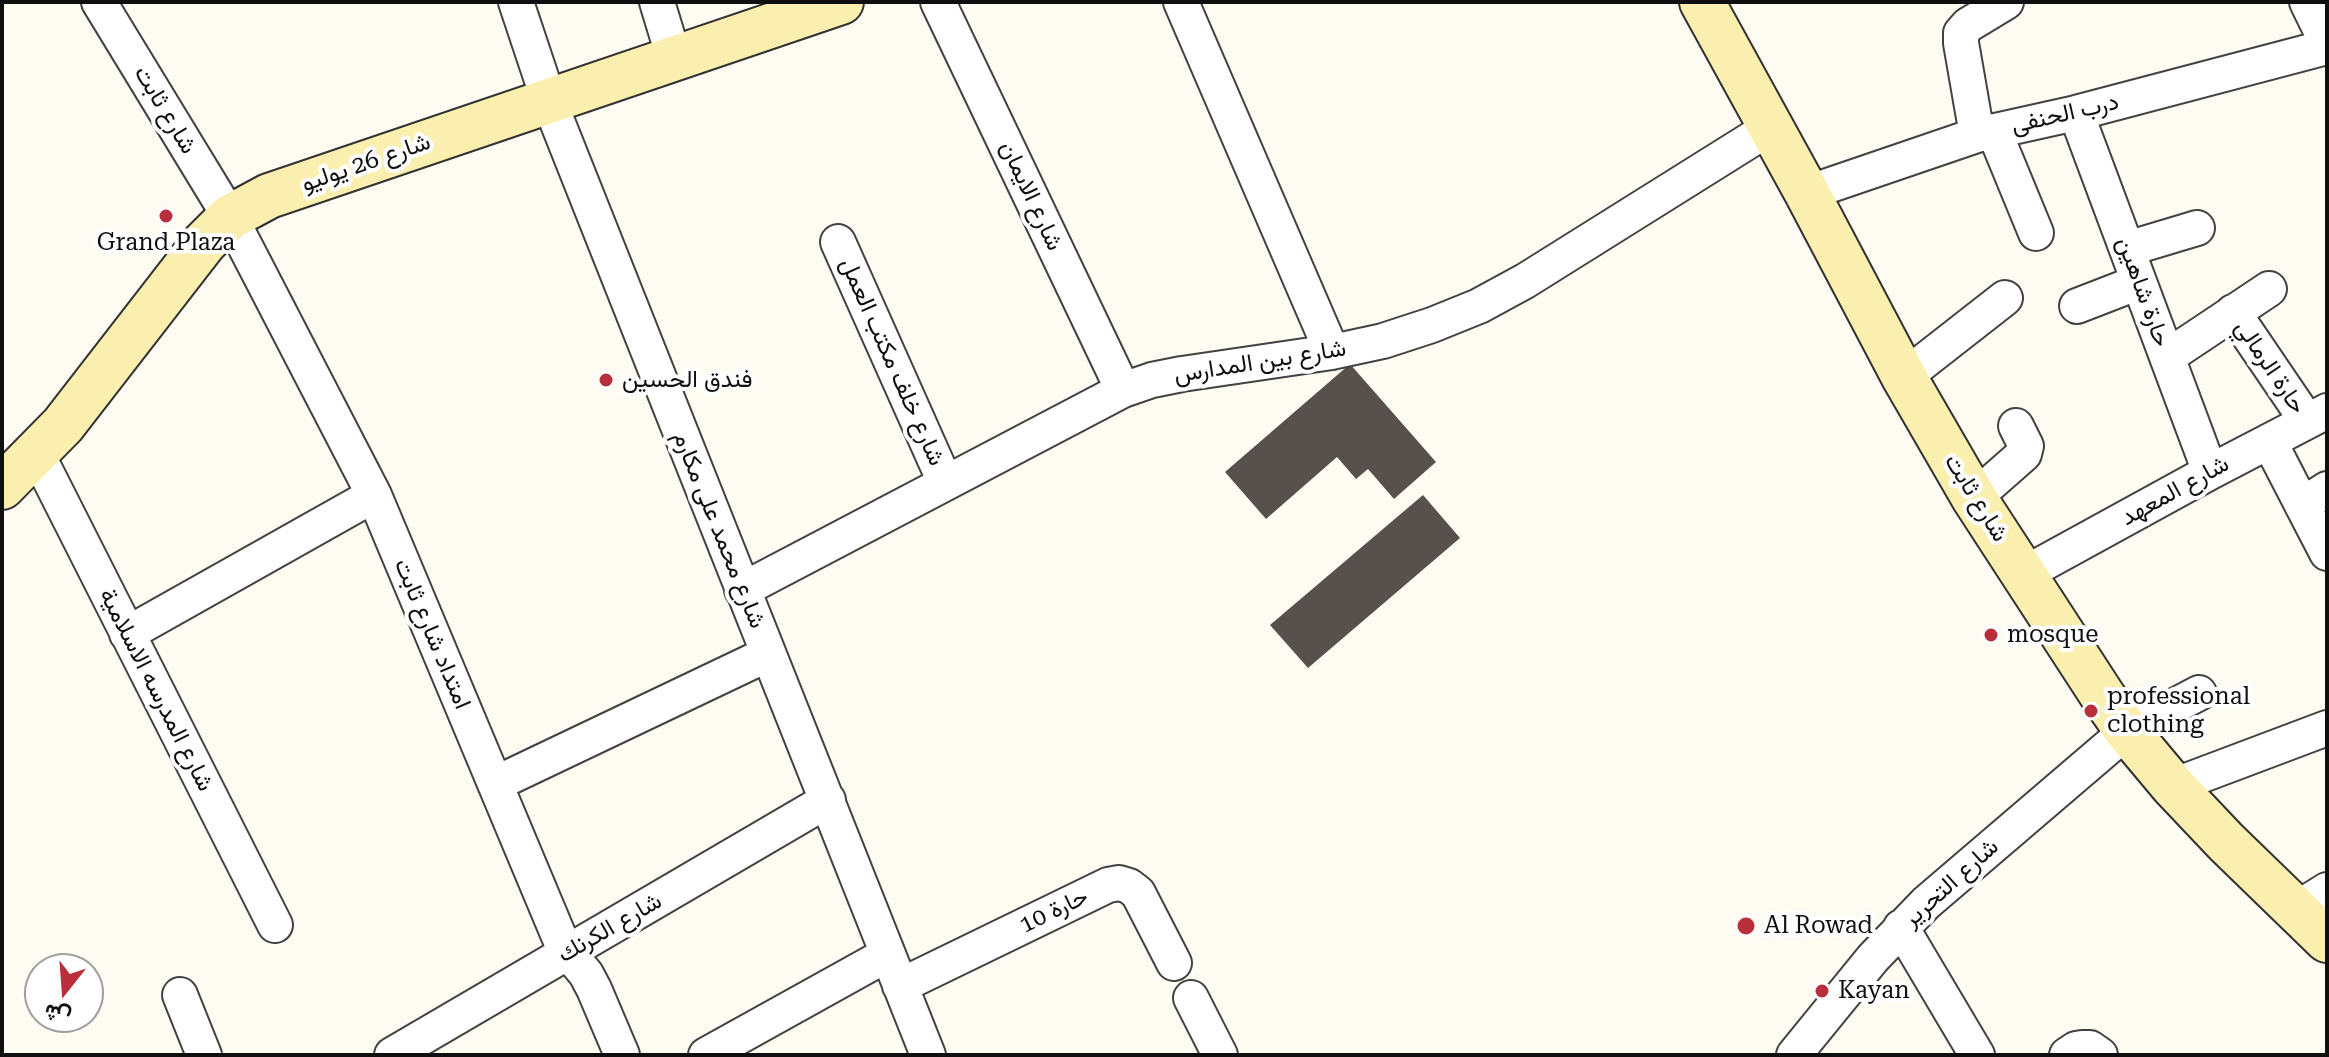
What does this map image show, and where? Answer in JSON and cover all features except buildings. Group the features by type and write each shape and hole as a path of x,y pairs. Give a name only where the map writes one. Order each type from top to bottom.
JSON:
{"main road":[{"name":"شارع 26 يوليو","path":"2,487 37,454 88,395 204,243 230,217 269,196 841,2"},
{"name":"شارع ثابت","path":"1702,2 1904,377 1974,498 2127,731 2226,842 2311,900 2327,940"}],"street":[{"name":"شارع ثابت","path":"99,2 230,217"},
{"name":"شارع محمد على مكارم","path":"516,2 549,101 928,1055"},
{"path":"657,2 674,58"},
{"name":"شارع الايمان","path":"938,2 1123,390"},
{"path":"1181,2 1332,352"},
{"path":"2006,2 1968,25 1961,33 1961,43 1986,133 2036,233"},
{"path":"2307,2 2327,45"},
{"name":"درب الحنفى","path":"1807,193 1986,133 2076,113 2327,45"},
{"name":"حارة شاهين","path":"2076,113 2210,472"},
{"name":"شارع بين المدارس","path":"742,590 1123,390 1182,374 1332,352 1383,341 1479,306 1525,281 1771,127"},
{"name":"امتداد شارع ثابت","path":"230,217 374,495 567,953 586,974 622,1055"},
{"path":"2127,249 2197,228"},
{"name":"شارع خلف مكتب العمل","path":"838,242 945,482"},
{"path":"2077,306 2139,282"},
{"path":"2167,357 2269,289"},
{"path":"1904,377 2005,298"},
{"name":"حارة الرمالي","path":"2233,312 2317,416"},
{"name":"شارع المعهد","path":"2024,574 2317,416"},
{"path":"1974,498 2025,452 2026,446 2016,426"},
{"path":"2269,441 2314,497 2327,553"},
{"name":"شارع المدرسه الاسلامية","path":"37,454 275,925"},
{"path":"127,634 374,495"},
{"path":"495,784 768,654"},
{"name":"شارع التحرير","path":"1794,1055 1873,958 1926,903 2127,731 2199,693"},
{"path":"2173,786 2327,728"},
{"name":"شارع الكرنك","path":"392,1055 828,800"},
{"name":"حارة 10","path":"900,986 1108,885 1119,883 1138,893 1174,963"},
{"path":"1901,927 1977,1055"},
{"path":"706,1055 888,954"},
{"path":"180,995 204,1055"},
{"path":"1191,998 1220,1055"},
{"path":"2067,1055 2076,1049 2090,1048 2100,1055"}],"place":[{"name":"Grand Plaza","path":"166,216"},
{"name":"فندق الحسين","path":"606,380"},
{"name":"mosque","path":"1991,635"},
{"name":"professional clothing","path":"2091,711"},
{"name":"Al Rowad","path":"1746,926"},
{"name":"Kayan","path":"1822,991"}]}
